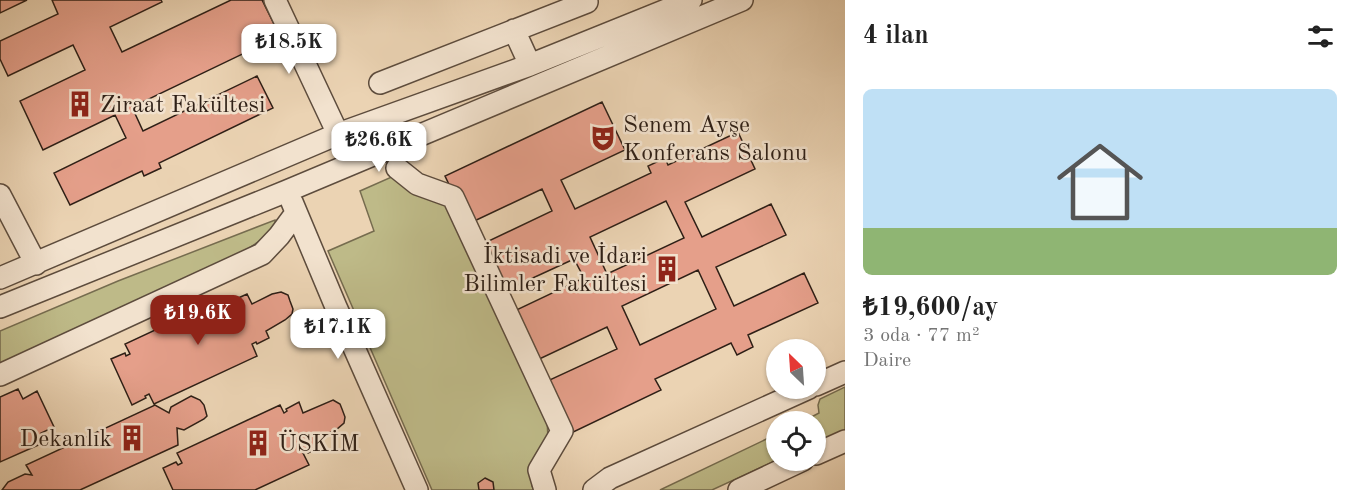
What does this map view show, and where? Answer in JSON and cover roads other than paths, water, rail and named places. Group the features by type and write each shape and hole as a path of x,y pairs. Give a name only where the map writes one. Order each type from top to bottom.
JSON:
{"street":[{"path":"275,0 338,134"},
{"path":"0,278 338,134 530,65 691,0"},
{"path":"0,308 287,191 742,0"},
{"path":"381,82 587,2"},
{"path":"514,30 530,65"},
{"path":"397,168 417,184 453,197 520,339 562,431 539,470 545,490"},
{"path":"287,191 417,490"},
{"path":"0,195 4,217 36,264"},
{"path":"0,375 262,254 296,213"},
{"path":"826,381 845,372"},
{"path":"594,490 610,478 784,399"},
{"path":"826,450 845,441"},
{"path":"739,490 780,471"}],"place":[{"name":"Ziraat Fakültesi","path":"80,104"},
{"name":"Senem Ayşe Konferans Salonu","path":"603,138"},
{"name":"İktisadi ve İdari Bilimler Fakültesi","path":"667,269"},
{"name":"Dekanlık","path":"132,438"},
{"name":"ÜSKİM","path":"258,443"}]}
